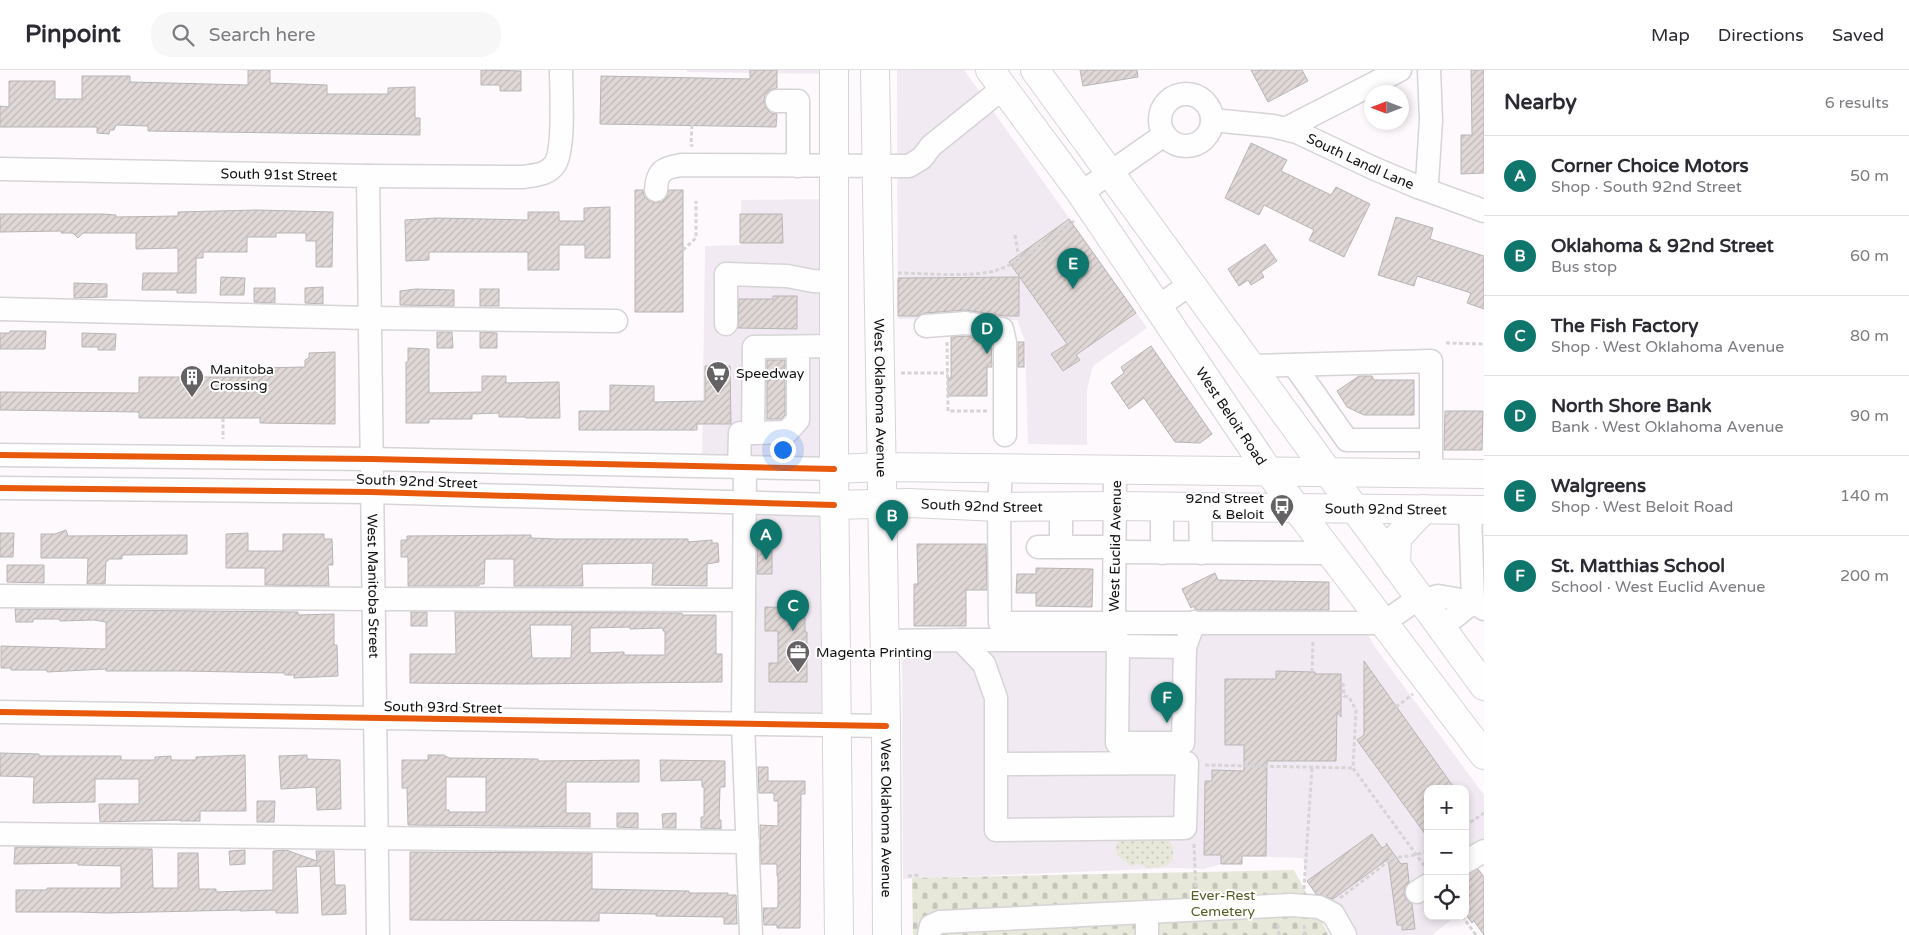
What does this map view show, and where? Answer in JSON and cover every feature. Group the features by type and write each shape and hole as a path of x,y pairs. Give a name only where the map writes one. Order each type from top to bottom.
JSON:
{"main road":[{"path":"834,70 834,505 839,935"},
{"name":"West Oklahoma Avenue","path":"875,70 886,726 887,935"},
{"path":"1035,70 1484,686"},
{"name":"West Beloit Road","path":"996,79 1081,193 1269,472 1484,755"},
{"name":"South 92nd Street","path":"834,469 882,467 1484,474"},
{"name":"South 92nd Street","path":"834,505 909,503 999,506 1477,510"},
{"path":"1396,566 1397,538 1424,509"}],"street":[{"name":"South 91st Street","path":"0,169 368,176 523,176 541,174 554,165 561,148 561,70"},
{"path":"1285,129 1400,70"},
{"name":"South Landl Lane","path":"1212,120 1273,126 1297,132 1418,187 1427,183 1431,120 1429,70"},
{"path":"656,190 657,179 661,172 668,167 681,165 910,166 922,158 996,79"},
{"path":"1192,94 1200,97 1207,104 1211,111 1212,120 1207,136 1194,145 1177,145 1164,135 1160,127 1162,109 1174,96 1192,94"},
{"path":"777,101 798,101 798,166"},
{"path":"1081,193 1164,135"},
{"name":"West Manitoba Street","path":"368,176 378,935"},
{"path":"1418,187 1484,211"},
{"path":"726,324 726,274 787,276 812,281 834,282"},
{"path":"1158,307 1190,284"},
{"path":"0,309 369,318 616,321"},
{"path":"926,326 966,323 1002,329 1005,342 1005,435"},
{"path":"753,433 754,348 834,346"},
{"path":"751,935 743,724 744,503 740,433 787,432 798,420 798,347"},
{"path":"1250,366 1431,361 1431,473"},
{"path":"1294,365 1347,440 1431,440"},
{"name":"South 92nd Street","path":"0,455 371,459 834,469"},
{"path":"1001,468 999,506 1000,623 1117,636 1185,647 1194,622"},
{"name":"West Euclid Avenue","path":"1116,470 1117,743 1183,743 1185,647"},
{"name":"South 92nd Street","path":"0,488 371,492 834,505"},
{"path":"1061,506 1061,547"},
{"path":"1162,506 1162,552"},
{"path":"1200,507 1201,553"},
{"path":"1477,510 1478,606"},
{"path":"1038,547 1201,553 1331,553"},
{"path":"0,596 373,600 744,600"},
{"path":"884,641 1117,636 1194,622 1383,623 1420,599 1438,596 1478,606"},
{"path":"1441,628 1478,606"},
{"path":"962,640 984,664 996,698 996,764 996,830 1185,828 1187,763 996,764"},
{"name":"South 93rd Street","path":"0,712 886,726"},
{"path":"0,834 748,842"},
{"path":"1469,860 1484,851"},
{"path":"929,935 931,926 940,922 1197,908 1299,915 1319,907 1333,914 1344,935"},
{"path":"1146,912 1147,935"}],"path":[{"path":"692,126 692,145 698,146"},
{"path":"683,250 696,238 696,201"},
{"path":"898,273 981,274 996,271 1011,265 1074,221"},
{"path":"1015,235 1019,259"},
{"path":"947,336 948,411 1005,411"},
{"path":"1446,343 1484,344"},
{"path":"898,373 948,373"},
{"path":"223,418 223,438"},
{"path":"1312,672 1314,622"},
{"path":"1343,682 1344,696 1349,697 1356,710 1353,768 1424,865"},
{"path":"1396,708 1413,693"},
{"path":"1204,765 1353,768"},
{"path":"1305,935 1304,924 1299,915 1312,767"},
{"path":"1469,823 1484,813"},
{"path":"1326,910 1393,858 1424,852"},
{"path":"1194,869 1197,908"},
{"path":"1465,920 1476,935"},
{"path":"1279,935 1278,925 1287,925"}],"shaded area":[{"path":"687,70 834,70 834,74 687,72"},
{"path":"897,70 964,70 1147,328 1093,366 1087,389 1087,445 1028,444 1025,341 1017,320 898,319"},
{"path":"835,199 834,469 702,466 705,246 741,245 741,200"},
{"path":"744,503 834,505 837,726 743,724"},
{"path":"899,629 1367,633 1377,650 1484,795 1484,858 1469,866 1469,785 1424,785 1424,920 1451,920 1432,935 1356,935 1332,900 1325,905 1307,881 1303,858 1242,856 1242,864 1221,864 1204,869 1173,868 903,879 902,657"}],"green space":[{"path":"1159,837 1169,840 1173,848 1173,860 1166,866 1150,868 1138,864 1131,866 1117,855 1116,844 1121,840"},
{"name":"Ever-Rest Cemetery","path":"1294,870 1329,935 913,935 912,878"}],"building":[{"path":"248,70 270,70 270,83 327,85 327,94 388,94 388,88 415,87 415,118 420,118 420,135 148,131 148,126 116,125 114,130 110,130 109,134 97,133 97,127 0,127 0,106 9,107 9,81 55,81 55,99 82,99 82,76 130,76 130,82 248,85"},
{"path":"481,70 521,71 521,91 500,91 500,85 481,85"},
{"path":"750,70 777,70 777,88 770,90 765,95 764,101 766,108 771,113 777,114 776,127 600,124 601,76 750,79"},
{"path":"1080,70 1137,70 1138,77 1083,86"},
{"path":"1251,70 1302,70 1308,81 1268,102"},
{"path":"1471,70 1484,70 1484,173 1461,174 1461,135 1472,135"},
{"path":"1251,143 1287,160 1281,171 1331,195 1336,187 1370,204 1344,257 1309,240 1314,230 1264,205 1259,215 1225,198"},
{"path":"635,190 643,190 644,196 655,203 662,202 669,190 683,190 683,312 635,312"},
{"path":"610,207 610,258 585,258 585,245 559,245 559,270 528,270 528,252 429,252 429,260 406,261 405,220 437,218 528,220 528,212 559,212 559,221 584,221 584,208"},
{"path":"257,210 333,212 332,267 316,267 316,241 306,241 306,233 276,233 276,237 247,237 247,252 203,252 203,258 196,258 196,293 177,293 177,290 142,290 143,273 178,273 178,248 136,249 136,233 83,233 78,238 73,233 61,233 62,231 0,232 0,214 103,214 116,215 116,217 178,216 178,212"},
{"path":"740,214 782,214 783,243 740,243"},
{"path":"1396,217 1433,228 1430,239 1484,256 1484,309 1467,303 1471,293 1417,276 1414,286 1378,275"},
{"path":"1069,219 1136,313 1076,355 1080,360 1063,371 1051,354 1067,344 1009,262"},
{"path":"1265,244 1277,261 1261,272 1264,277 1251,285 1248,280 1239,286 1228,269"},
{"path":"221,277 245,278 244,295 220,295"},
{"path":"1019,277 1019,316 1005,316 965,310 925,313 918,316 898,316 898,278"},
{"path":"74,283 107,284 107,297 74,298"},
{"path":"323,287 323,304 305,303 305,288"},
{"path":"254,288 275,288 275,303 254,302"},
{"path":"416,289 454,290 454,306 400,305 400,291"},
{"path":"480,289 499,289 499,306 480,306"},
{"path":"773,296 797,296 797,329 738,328 739,299 773,299"},
{"path":"10,331 46,331 45,349 0,349 0,333 10,333"},
{"path":"437,332 452,332 453,348 437,348"},
{"path":"480,332 497,333 497,348 480,348"},
{"path":"82,333 116,334 115,350 98,350 98,347 82,347"},
{"path":"965,336 978,338 978,342 991,342 992,367 987,367 987,396 948,396 948,378 951,378 951,337"},
{"path":"1018,342 1024,342 1024,367 1018,367"},
{"path":"1151,346 1212,434 1200,443 1175,442 1144,398 1129,409 1111,383 1124,373 1121,367"},
{"path":"408,348 429,349 429,393 482,392 482,376 506,376 506,383 559,382 560,418 499,417 499,413 472,414 472,419 429,419 429,423 406,423 406,362 408,362"},
{"path":"335,352 335,424 260,423 260,418 139,418 139,412 0,410 0,392 139,393 139,377 259,377 259,368 305,367 305,360 309,358 309,353"},
{"path":"767,360 785,360 785,415 781,419 767,419"},
{"path":"705,366 730,366 731,424 697,424 697,430 579,430 579,411 610,411 610,385 654,386 654,402 705,401"},
{"path":"1359,376 1372,376 1374,380 1414,380 1414,415 1364,415 1347,407 1337,391"},
{"path":"1445,411 1483,411 1482,450 1444,450"},
{"path":"66,530 68,536 187,535 187,554 122,555 122,559 108,559 106,561 105,584 87,584 88,558 41,558 41,534 55,534"},
{"path":"0,533 14,533 13,557 0,557"},
{"path":"248,533 248,551 283,551 283,534 324,534 324,539 332,539 333,565 328,565 329,586 265,585 265,568 226,568 226,534"},
{"path":"531,535 531,538 557,539 688,539 688,542 712,540 712,543 718,543 719,562 707,564 707,586 652,585 653,563 582,564 583,586 514,586 514,559 485,559 484,584 479,584 479,586 408,586 408,557 401,557 401,540 407,540 407,536"},
{"path":"758,544 772,544 772,574 757,574"},
{"path":"917,544 986,544 987,590 966,590 966,626 914,626 914,584 918,584"},
{"path":"7,565 44,565 44,583 7,582"},
{"path":"1036,568 1093,569 1092,607 1036,606 1036,593 1016,593 1017,574 1036,574"},
{"path":"1215,573 1218,580 1329,582 1329,610 1199,610 1195,609 1194,606 1191,608 1182,589"},
{"path":"765,607 805,608 807,682 769,682 769,663 778,663 778,631 765,631"},
{"path":"15,609 298,612 298,615 334,614 334,645 337,645 338,676 294,678 294,675 285,675 285,673 106,671 106,669 47,672 47,670 11,670 11,668 1,668 1,646 106,649 106,622 94,620 60,621 59,619 33,619 33,622 16,622"},
{"path":"411,612 427,612 427,626 411,626"},
{"path":"455,612 682,613 682,615 716,615 716,654 722,654 722,682 410,683 410,654 456,654","holes":["530,625 572,625 571,658 532,658","630,627 630,629 663,628 663,631 665,631 665,655 624,655 624,652 590,653 590,628"]},
{"path":"1364,661 1452,785 1424,785 1424,832 1357,740 1364,735"},
{"path":"1276,671 1341,674 1341,717 1337,712 1336,761 1267,761 1266,856 1242,856 1242,864 1221,864 1221,855 1204,855 1205,781 1212,781 1212,770 1244,771 1244,745 1225,745 1225,679 1276,679"},
{"path":"0,753 39,754 39,756 121,756 121,760 155,760 155,757 171,756 171,760 196,760 196,757 245,755 246,811 200,811 200,821 100,822 99,804 139,804 139,779 95,779 95,802 33,803 34,777 0,776"},
{"path":"307,755 307,759 340,760 341,809 317,810 316,787 281,789 279,756"},
{"path":"428,755 444,755 449,758 538,759 538,761 639,760 639,782 566,782 566,813 590,813 590,827 408,825 407,788 402,788 402,760 428,760","holes":["446,777 486,777 486,812 449,812 449,810 446,810"]},
{"path":"660,760 725,761 725,787 720,787 719,820 721,820 721,829 701,828 701,817 704,817 704,787 702,787 702,780 661,781"},
{"path":"758,767 768,767 768,781 805,781 805,794 801,794 800,928 777,928 777,925 764,925 763,908 777,908 778,906 778,876 777,864 761,864 760,825 778,826 778,801 774,801 774,793 759,793"},
{"path":"257,801 275,801 274,822 257,822"},
{"path":"617,813 638,813 638,828 617,827"},
{"path":"676,813 676,828 663,828 662,814"},
{"path":"1372,834 1382,848 1387,845 1386,843 1401,864 1407,863 1409,882 1405,886 1404,893 1406,899 1412,904 1415,929 1402,930 1402,925 1397,925 1388,859 1333,899 1316,894 1307,881"},
{"path":"15,847 152,849 153,888 178,888 178,853 198,853 199,889 216,889 216,892 273,890 273,851 286,850 317,861 316,851 334,851 335,885 345,885 346,914 322,915 320,866 296,867 298,913 276,913 276,910 107,913 16,912 16,890 121,888 121,866 78,865 78,863 14,864"},
{"path":"245,850 245,864 230,865 229,851"},
{"path":"410,852 592,853 592,889 728,893 728,895 736,895 737,924 724,924 724,917 599,913 599,921 410,920"},
{"path":"1478,869 1484,877 1484,935 1474,921 1472,923 1469,919 1469,873"}],"cycle path":[{"path":"0,455 371,459 834,469"},
{"path":"0,488 371,492 834,505"},
{"path":"0,712 886,726"}],"place":[{"name":"Walgreens","path":"1073,289"},
{"name":"North Shore Bank","path":"987,354"},
{"name":"Speedway","path":"718,394"},
{"name":"Manitoba Crossing","path":"192,398"},
{"name":"92nd Street & Beloit","path":"1282,527"},
{"name":"Oklahoma & 92nd Street","path":"892,541"},
{"name":"Corner Choice Motors","path":"766,560"},
{"name":"The Fish Factory","path":"793,631"},
{"name":"Magenta Printing","path":"798,673"},
{"name":"St. Matthias School","path":"1167,723"}]}
